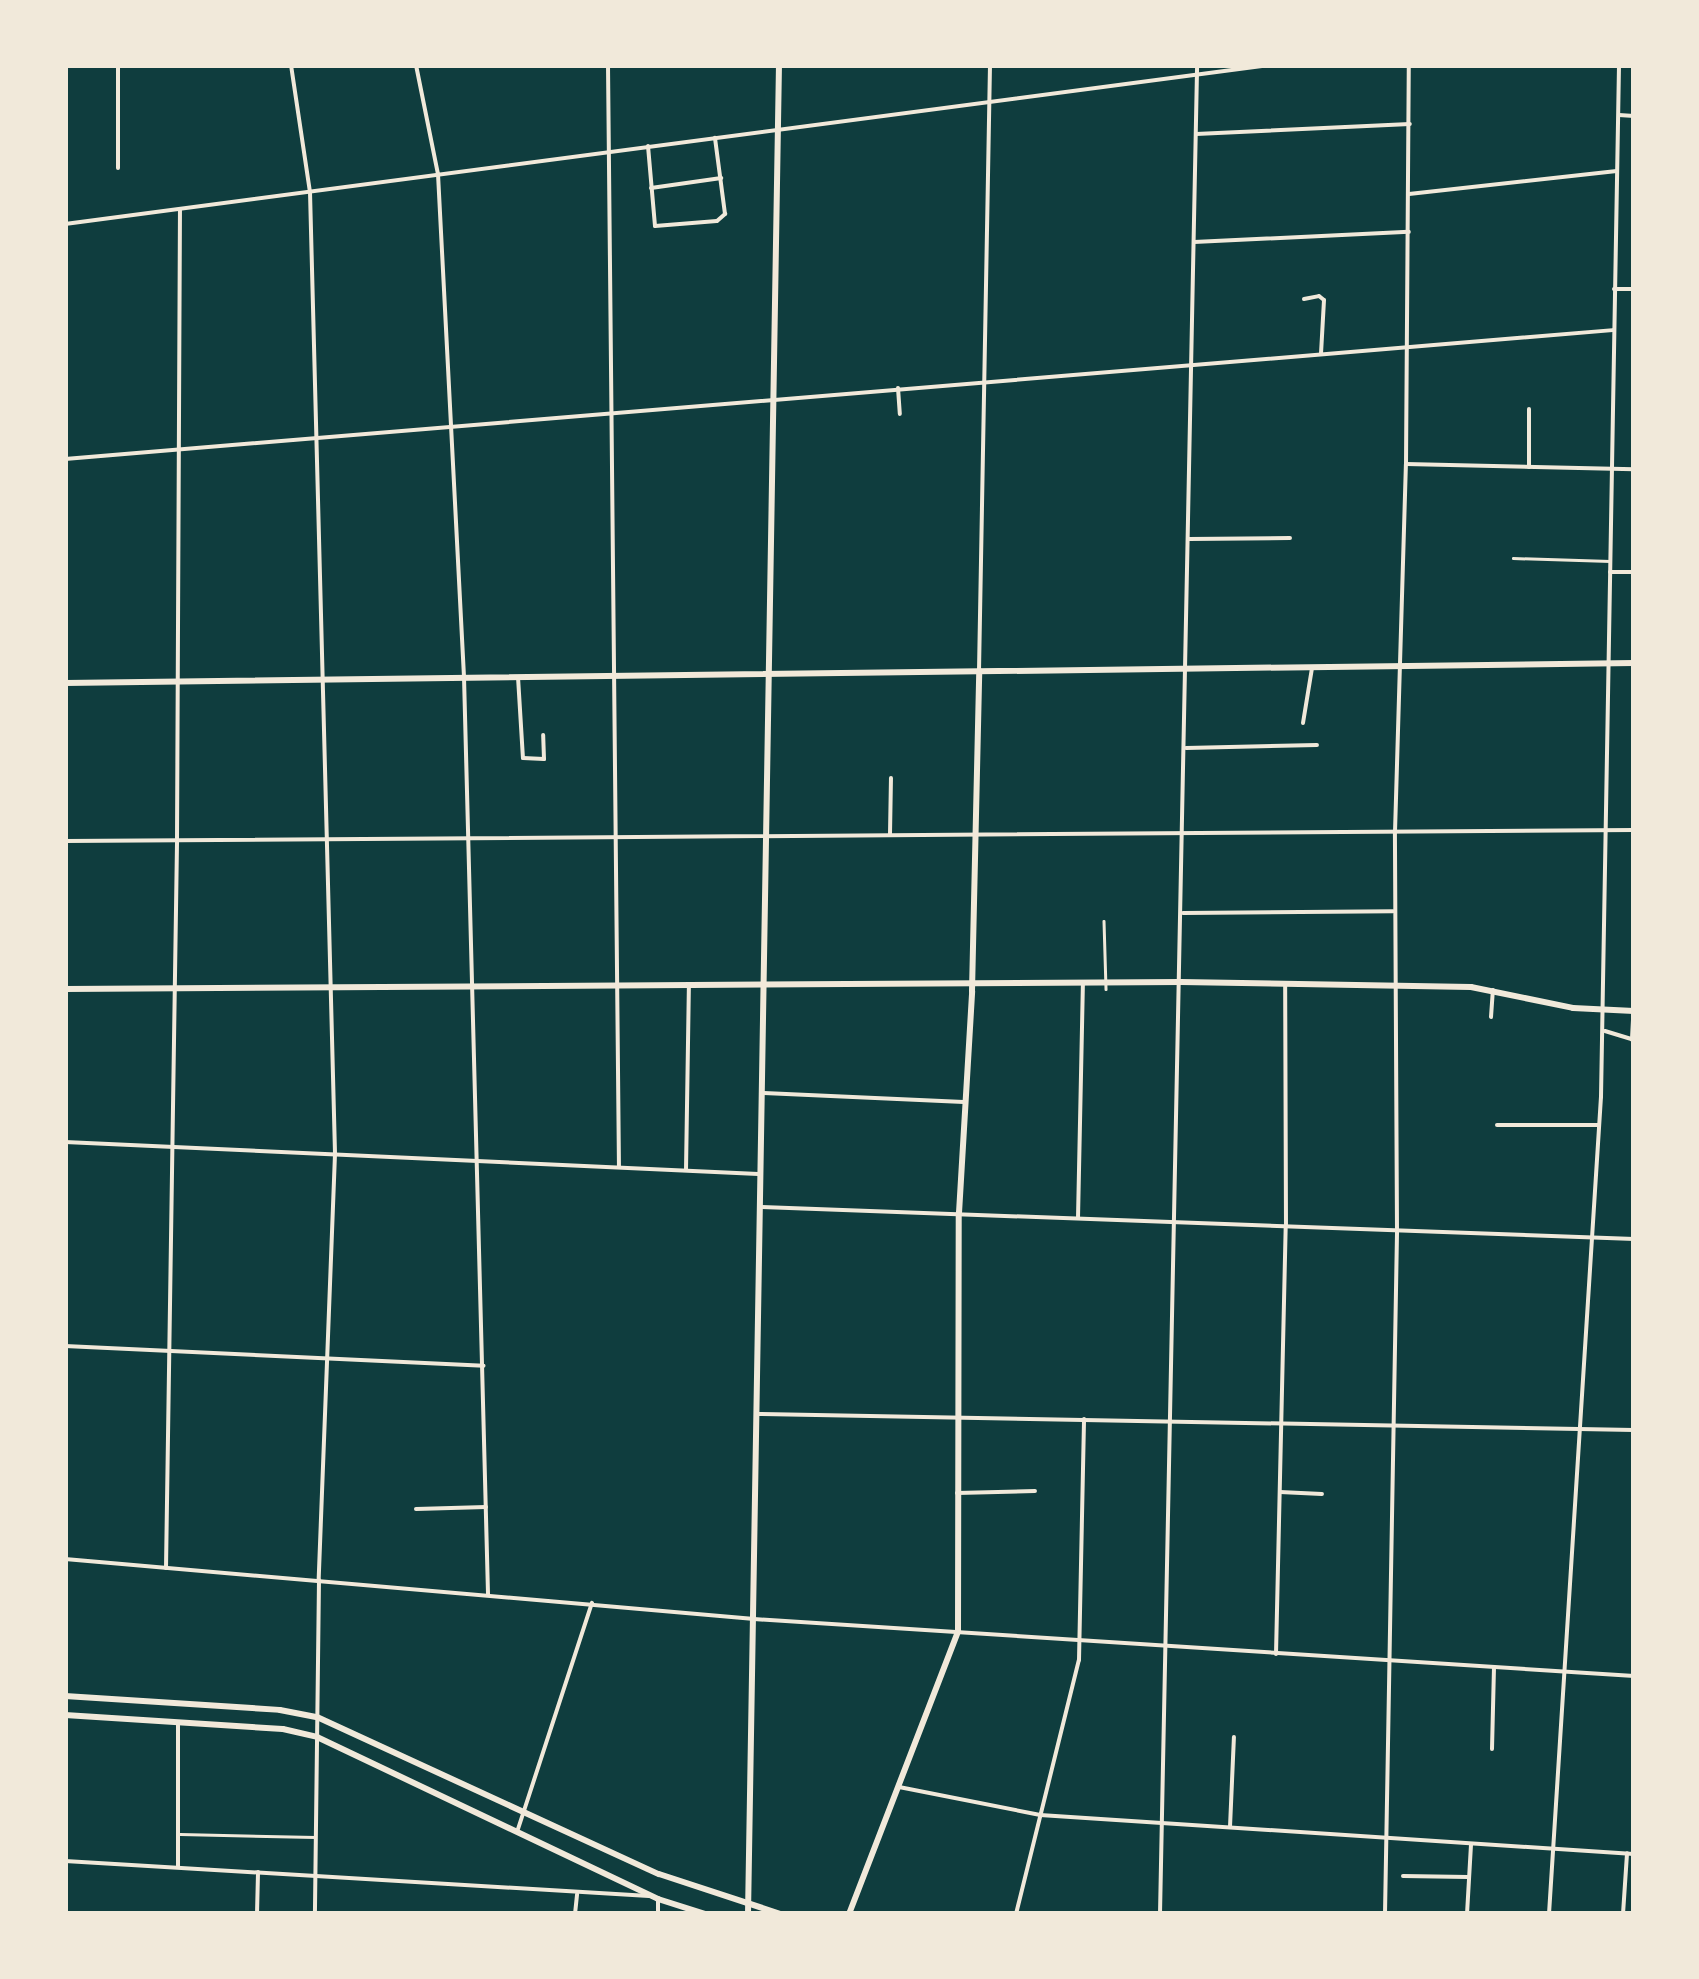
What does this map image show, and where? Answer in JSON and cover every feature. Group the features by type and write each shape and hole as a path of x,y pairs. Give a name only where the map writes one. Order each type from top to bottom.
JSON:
{"main road":[{"path":"748,1914 779,65"},
{"path":"65,683 1634,663"},
{"path":"848,1914 958,1631 959,1213 972,985 979,671"},
{"path":"65,989 689,982 1396,986 1493,990 1634,1014 1634,1039"},
{"path":"65,1696 280,1710 317,1717 684,1884 781,1914"},
{"path":"65,1715 284,1729 317,1737 655,1897 705,1914"}],"street":[{"path":"65,66 118,65 118,168"},
{"path":"292,65 310,192 335,1154 319,1580 316,1914"},
{"path":"416,65 438,174 464,677 488,1594"},
{"path":"608,65 619,1167"},
{"path":"979,671 990,65"},
{"path":"1160,1914 1185,832 1197,65"},
{"path":"65,224 1270,65"},
{"path":"1386,1914 1396,1231 1395,832 1406,464 1409,65"},
{"path":"1549,1914 1604,1011 1620,65"},
{"path":"1618,116 1634,116"},
{"path":"1196,134 1410,124"},
{"path":"648,146 655,226 723,219 715,138"},
{"path":"1409,194 1617,171"},
{"path":"650,188 721,178"},
{"path":"166,1568 174,1147 180,210"},
{"path":"1194,242 1409,232"},
{"path":"1614,289 1634,289"},
{"path":"1304,299 1319,296 1324,300 1322,354"},
{"path":"65,458 1613,330"},
{"path":"898,388 900,414"},
{"path":"1528,409 1529,467"},
{"path":"1406,464 1634,469"},
{"path":"1189,539 1290,538"},
{"path":"1513,558 1610,560"},
{"path":"1610,572 1634,572"},
{"path":"1303,723 1312,668"},
{"path":"518,676 523,758 544,759 543,735"},
{"path":"1186,748 1317,745"},
{"path":"890,834 891,778"},
{"path":"65,841 1634,830"},
{"path":"1183,913 1395,911"},
{"path":"1104,921 1106,986"},
{"path":"686,1170 689,982"},
{"path":"1078,1218 1082,983"},
{"path":"1276,1654 1286,1226 1285,984"},
{"path":"1491,1017 1493,990"},
{"path":"1603,1031 1634,1039"},
{"path":"764,1093 965,1102"},
{"path":"1497,1125 1599,1126"},
{"path":"65,1142 763,1174"},
{"path":"762,1207 1634,1239"},
{"path":"65,1346 484,1366"},
{"path":"759,1414 1634,1430"},
{"path":"1016,1914 1082,1640 1084,1419"},
{"path":"957,1493 1035,1491"},
{"path":"1280,1492 1322,1494"},
{"path":"416,1509 487,1507"},
{"path":"65,1559 754,1618 1634,1676"},
{"path":"518,1830 592,1604"},
{"path":"1492,1749 1494,1668"},
{"path":"178,1722 178,1868"},
{"path":"1230,1826 1234,1737"},
{"path":"899,1787 1040,1816 1634,1854"},
{"path":"178,1834 316,1837"},
{"path":"1468,1914 1471,1843"},
{"path":"1623,1914 1627,1853"},
{"path":"65,1862 655,1897 658,1914"},
{"path":"258,1872 258,1914"},
{"path":"1402,1876 1469,1878"},
{"path":"575,1914 576,1894"}]}
